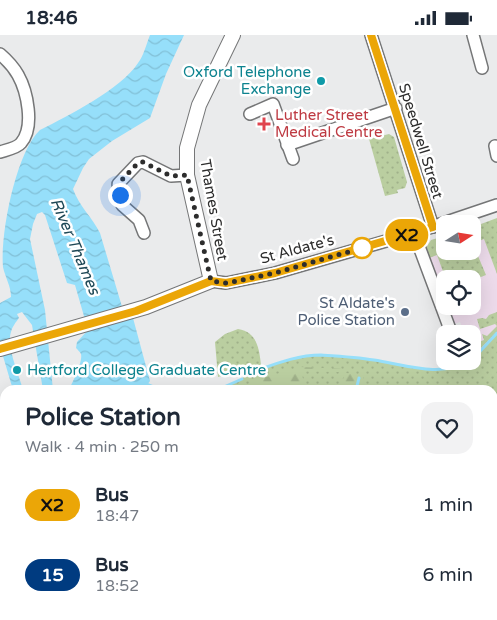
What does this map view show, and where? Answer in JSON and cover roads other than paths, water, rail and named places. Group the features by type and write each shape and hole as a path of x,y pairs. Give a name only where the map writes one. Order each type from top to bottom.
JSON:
{"main road":[{"name":"Thames Street","path":"211,281 187,175 187,148 199,105 233,35"},
{"name":"St Aldate's","path":"0,349 136,311 211,281"}],"street":[{"name":"Speedwell Street","path":"371,35 433,227"},
{"path":"473,35 482,68"},
{"path":"0,54 10,63 18,75 26,94 28,107 26,133 22,142 0,152"},
{"path":"250,113 273,104 293,159"},
{"path":"287,145 396,108"},
{"path":"144,233 139,220 122,205 118,184 138,163 143,162 171,176 187,175"},
{"name":"St Aldate's","path":"211,281 226,283 275,273 414,233 497,205"},
{"path":"414,233 449,325"}],"water":[{"name":"River Thames","path":"150,35 184,35 166,74 150,118 112,141 89,159 73,189 100,233 126,320 133,318 150,381 147,385 71,385 81,358 81,354 76,348 77,342 88,330 75,285 67,283 45,215 42,212 37,214 30,239 45,310 52,385 42,385 32,325 22,312 17,314 19,318 12,328 10,338 10,345 22,385 12,385 0,346 0,303 11,297 3,267 4,235 11,194 24,156 31,141 40,130 107,92 130,73 142,57"}],"waterway":[{"path":"481,350 497,333"},
{"path":"261,369 283,361 313,355 361,358 423,369 436,369"},
{"path":"357,385 359,378"},
{"path":"228,385 242,379"}],"place":[{"name":"Oxford Telephone Exchange","path":"321,81"},
{"name":"Luther Street Medical Centre","path":"264,124"},
{"name":"St Aldate's Police Station","path":"405,312"},
{"name":"Hertford College Graduate Centre","path":"17,370"}]}
